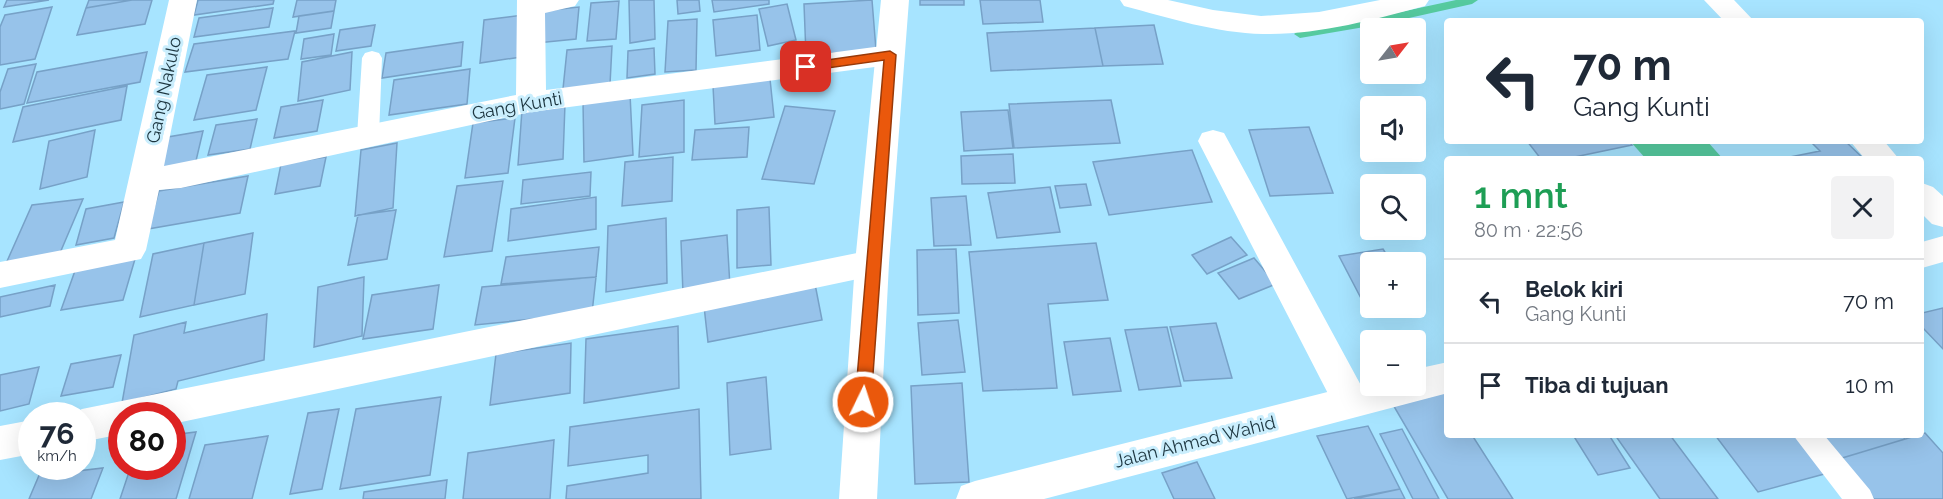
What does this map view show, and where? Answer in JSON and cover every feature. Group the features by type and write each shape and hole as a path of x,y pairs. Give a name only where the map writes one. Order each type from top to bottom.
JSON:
{"main road":[{"name":"Gang Nakulo","path":"0,275 129,250 147,179 183,0"},
{"path":"531,102 531,3 565,0"},
{"path":"858,499 872,263 895,0"},
{"path":"1134,0 1187,14 1262,25 1325,20 1416,0"},
{"path":"1718,0 1737,18"},
{"name":"Gang Kunti","path":"147,179 180,176 531,102 890,55"},
{"path":"1213,141 1351,402"},
{"path":"1868,144 1881,156"},
{"path":"1924,197 1943,215"},
{"path":"1924,254 1943,249"},
{"path":"186,405 872,263"},
{"name":"Jalan Ahmad Wahid","path":"1426,382 1444,378"},
{"name":"Jalan Ahmad Wahid","path":"975,499 1374,396"},
{"path":"0,443 18,439"}],"lane":[{"path":"368,136 372,58"},
{"path":"1809,438 1860,499"}],"shaded area":[{"path":"1633,144 1710,144 1720,156 1643,156"}],"building":[{"path":"7,0 49,0 4,7"},
{"path":"89,0 132,0 86,8"},
{"path":"132,0 152,0 145,24 77,35 86,8"},
{"path":"198,0 274,0 273,4 194,15"},
{"path":"297,0 336,0 334,11 293,17"},
{"path":"629,0 654,0 655,39 630,43"},
{"path":"677,0 699,0 700,11 678,14"},
{"path":"712,0 769,0 769,4 714,12"},
{"path":"872,0 876,50 806,55 804,4"},
{"path":"920,0 964,0 964,5 920,5"},
{"path":"980,0 1040,0 1043,22 983,24"},
{"path":"619,1 616,39 587,41 591,3"},
{"path":"787,4 796,40 768,46 759,9"},
{"path":"52,7 35,59 0,65 0,27 5,15"},
{"path":"579,7 576,39 537,43 542,11"},
{"path":"273,8 269,27 194,37 199,18"},
{"path":"334,11 331,28 296,33 299,16"},
{"path":"523,15 521,57 480,63 484,20"},
{"path":"757,15 760,50 716,56 713,20"},
{"path":"697,19 696,70 665,72 668,21"},
{"path":"375,25 371,46 336,51 340,30"},
{"path":"1154,25 1163,64 1103,66 1095,28"},
{"path":"1095,28 1103,66 991,71 987,33"},
{"path":"295,31 288,59 185,72 194,44"},
{"path":"334,34 331,55 301,59 304,39"},
{"path":"463,42 461,66 382,78 386,53"},
{"path":"612,46 610,84 563,89 567,50"},
{"path":"654,48 655,74 627,78 628,51"},
{"path":"147,52 140,82 27,103 37,72"},
{"path":"352,52 350,90 298,101 302,62"},
{"path":"36,64 24,104 0,109 0,92 8,69"},
{"path":"267,67 256,110 194,120 207,75"},
{"path":"470,69 467,104 389,115 394,80"},
{"path":"770,79 774,117 715,124 713,86"},
{"path":"127,86 121,120 13,142 23,107"},
{"path":"630,94 633,155 584,162 583,101"},
{"path":"323,100 317,131 274,138 281,107"},
{"path":"684,100 684,152 639,157 642,105"},
{"path":"1111,100 1120,143 1014,148 1009,104"},
{"path":"565,104 563,159 518,165 522,110"},
{"path":"785,106 835,111 814,184 762,179"},
{"path":"1008,110 1013,148 964,151 961,112"},
{"path":"515,118 508,173 465,178 473,123"},
{"path":"257,119 250,149 208,155 216,125"},
{"path":"749,127 747,157 692,160 695,130"},
{"path":"1309,127 1333,193 1270,196 1249,130"},
{"path":"95,130 87,177 40,189 49,141"},
{"path":"203,131 195,165 152,171 162,138"},
{"path":"397,143 393,208 355,216 361,150"},
{"path":"1529,144 1632,145 1579,156 1539,156"},
{"path":"1813,144 1848,144 1861,156 1795,156 1820,151"},
{"path":"1192,150 1212,202 1109,215 1093,162"},
{"path":"1013,154 1015,183 962,184 961,156"},
{"path":"326,157 320,186 275,194 281,164"},
{"path":"673,157 672,201 622,206 625,162"},
{"path":"591,172 590,196 521,204 523,180"},
{"path":"248,176 240,213 148,229 159,191"},
{"path":"503,181 492,251 444,257 457,186"},
{"path":"1086,184 1091,205 1060,208 1055,186"},
{"path":"1050,187 1060,232 997,238 988,193"},
{"path":"966,196 971,245 934,246 931,198"},
{"path":"596,197 596,229 508,241 511,209"},
{"path":"83,199 57,260 4,268 32,205"},
{"path":"124,202 114,238 76,245 86,209"},
{"path":"769,207 771,265 737,268 737,210"},
{"path":"396,210 387,259 348,265 358,215"},
{"path":"666,218 667,283 606,292 608,226"},
{"path":"253,233 245,294 194,305 204,243"},
{"path":"727,235 730,287 683,294 681,241"},
{"path":"1231,237 1247,255 1207,274 1192,255"},
{"path":"204,243 194,305 140,317 153,254"},
{"path":"1096,243 1108,300 1048,304 1057,388 983,391 969,252"},
{"path":"599,247 596,277 501,284 506,257"},
{"path":"956,249 959,313 918,315 917,250"},
{"path":"1383,249 1385,252 1364,252"},
{"path":"1360,253 1360,296 1339,256"},
{"path":"1254,258 1276,284 1239,299 1218,273"},
{"path":"135,259 123,300 61,310 76,268"},
{"path":"364,277 362,336 314,347 318,287"},
{"path":"596,277 592,313 475,325 482,287"},
{"path":"815,284 822,320 708,342 704,306"},
{"path":"55,285 50,306 0,317 0,297"},
{"path":"439,285 433,329 363,339 372,295"},
{"path":"1943,308 1943,349 1924,329 1924,313"},
{"path":"267,314 264,360 178,381 176,389 122,402 134,335 186,322 184,333"},
{"path":"958,320 965,372 922,375 918,323"},
{"path":"1216,323 1232,378 1184,381 1170,327"},
{"path":"678,326 679,388 584,403 586,339"},
{"path":"1167,327 1181,386 1139,390 1125,330"},
{"path":"1110,338 1121,391 1073,395 1064,342"},
{"path":"571,343 570,393 490,405 496,354"},
{"path":"121,355 113,387 61,396 71,364"},
{"path":"39,367 30,402 18,402 18,407 0,411 0,375"},
{"path":"766,377 771,449 730,455 727,383"},
{"path":"962,383 969,482 915,484 911,386"},
{"path":"1444,391 1444,438 1474,438 1513,499 1448,499 1392,403"},
{"path":"441,397 430,475 340,489 356,409"},
{"path":"339,409 322,489 290,494 308,413"},
{"path":"699,409 701,499 566,499 567,486 648,473 648,455 568,466 570,427"},
{"path":"1368,426 1400,489 1347,499 1317,436"},
{"path":"1402,429 1439,499 1413,499 1380,434"},
{"path":"196,432 186,466 186,433"},
{"path":"1924,433 1943,453 1943,499 1874,499 1839,459 1908,438 1924,438"},
{"path":"268,436 252,499 189,499 205,445"},
{"path":"1575,438 1611,438 1630,468 1598,475"},
{"path":"1617,438 1672,438 1718,499 1660,499"},
{"path":"1717,438 1799,438 1828,473 1758,492"},
{"path":"1822,438 1905,439 1839,459"},
{"path":"554,440 550,499 463,499 468,453"},
{"path":"1197,462 1215,499 1174,499 1162,473"},
{"path":"103,468 91,499 29,499 37,480 96,480 96,469"},
{"path":"126,480 182,480 176,499 120,499"},
{"path":"447,480 445,499 363,499 364,492"},
{"path":"1400,489 1405,499 1354,499"}],"waterway":[{"path":"1300,34 1382,20 1472,0"}],"route":[{"path":"806,67 890,55 872,263 863,402"}]}
